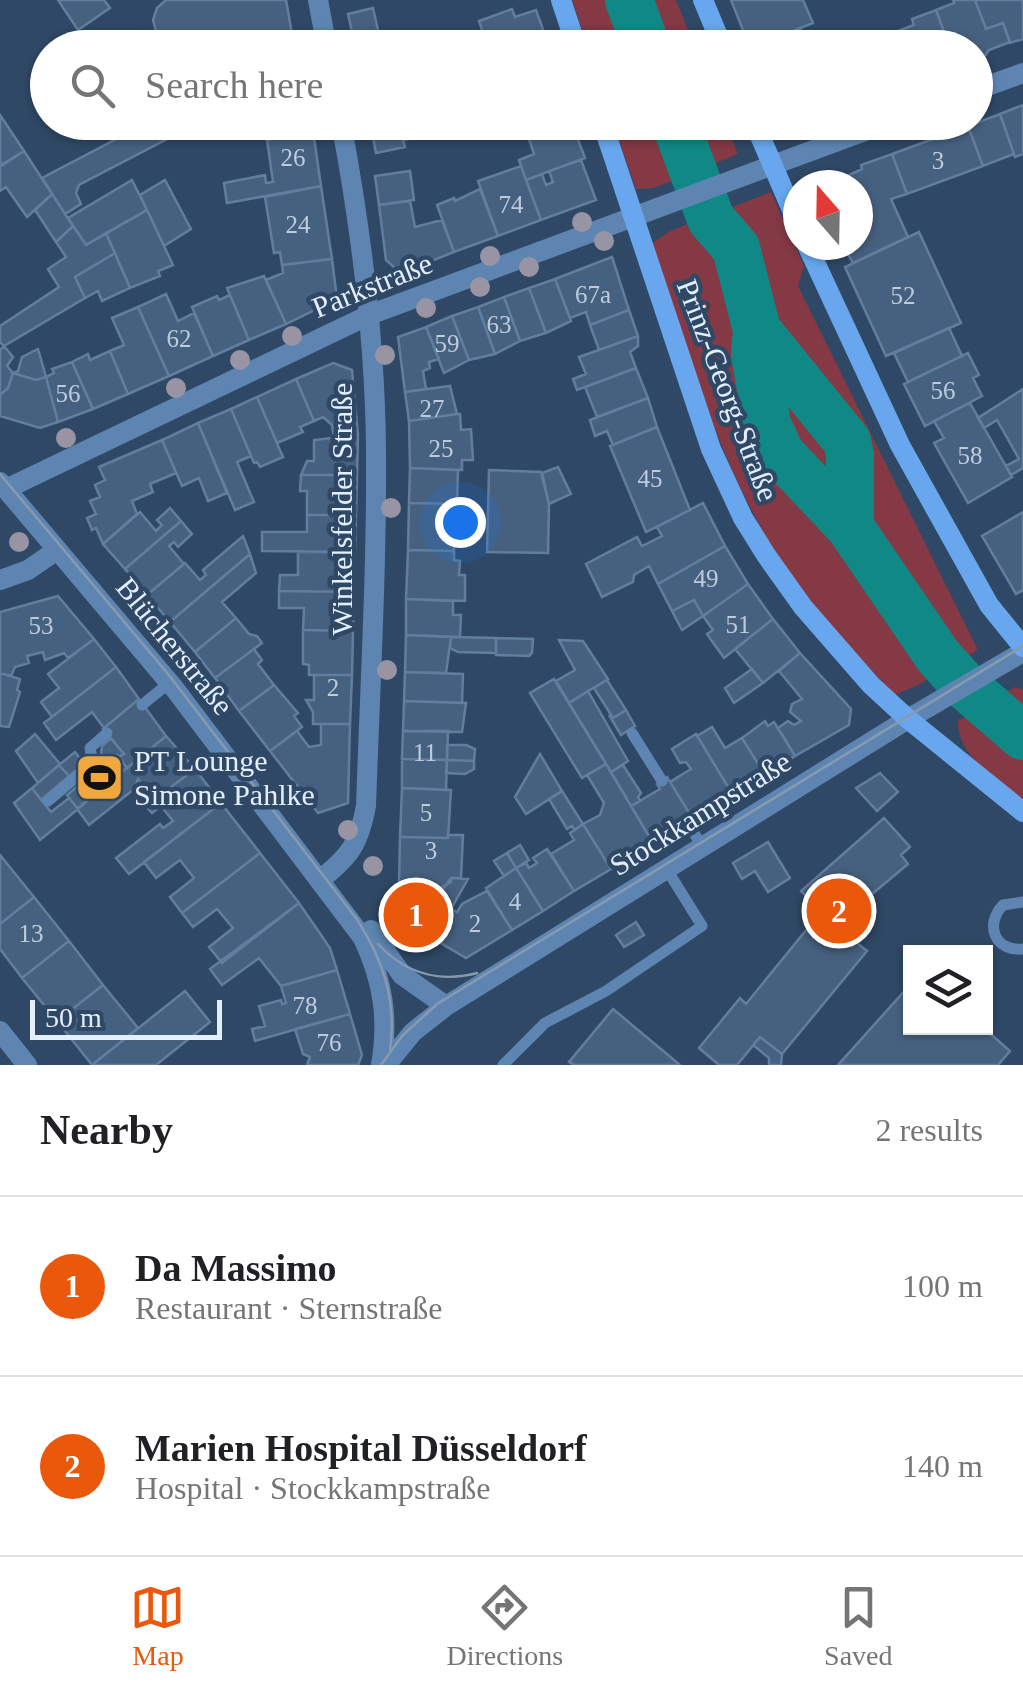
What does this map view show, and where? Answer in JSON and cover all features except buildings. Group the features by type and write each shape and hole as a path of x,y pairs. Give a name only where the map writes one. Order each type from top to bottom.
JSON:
{"main road":[{"path":"562,0 571,30"},
{"path":"704,0 716,30"},
{"name":"Prinz-Georg-Straße","path":"608,140 712,449 743,518 803,608 872,685 908,720 1023,812"},
{"path":"761,140 783,191"},
{"path":"814,260 900,445 989,605 1023,650"}],"street":[{"path":"318,0 324,30"},
{"path":"993,84 1023,73"},
{"name":"Winkelsfelder Straße","path":"320,880 346,860 361,834 366,806 376,448 369,315 344,140"},
{"name":"Parkstraße","path":"3,486 369,315 841,140"},
{"name":"Blücherstraße","path":"3,486 169,683 336,899"},
{"path":"0,580 28,570 57,550"},
{"name":"Stockkampstraße","path":"384,1065 413,1032 446,1006 1023,650"},
{"path":"336,899 371,930 402,975 446,1006"},
{"path":"336,899 363,938 379,972 386,1017 384,1065"},
{"path":"0,1031 27,1065"}],"lane":[{"path":"142,704 169,683"},
{"path":"48,801 93,763 90,748 107,733"},
{"path":"632,733 662,780"},
{"path":"688,822 702,847"},
{"path":"503,1065 545,1024 606,991 702,926 666,868"},
{"path":"1023,902 1003,905 992,925 995,938 1003,946 1023,950"}],"shaded area":[{"path":"572,0 676,0 688,30 582,30"},
{"path":"619,140 732,140 738,154 654,188 636,189"},
{"path":"771,192 783,219 783,260 801,260 804,266 798,286 978,650 895,695 820,613 787,569 741,489 687,350 652,243 670,231"},
{"path":"1015,687 1023,689 1023,800 971,756 959,734 958,721"}],"waterway":[{"path":"629,0 640,30"},
{"path":"682,140 711,219 736,248 757,330 755,355 767,424 781,454 850,527 938,656 964,685 1023,736"},
{"path":"757,330 847,441 850,527"}],"tram line":[{"path":"0,474 168,674 356,918 386,981 391,1014 390,1050"},
{"path":"381,1065 402,1036 437,1004 1023,646"},
{"path":"378,944 400,962 423,973 449,977 477,973"}],"place":[{"name":"PT Lounge Simone Pahlke","path":"99,777"},
{"name":"Marien Hospital Düsseldorf","path":"839,911"},
{"name":"Da Massimo","path":"416,915"}]}
